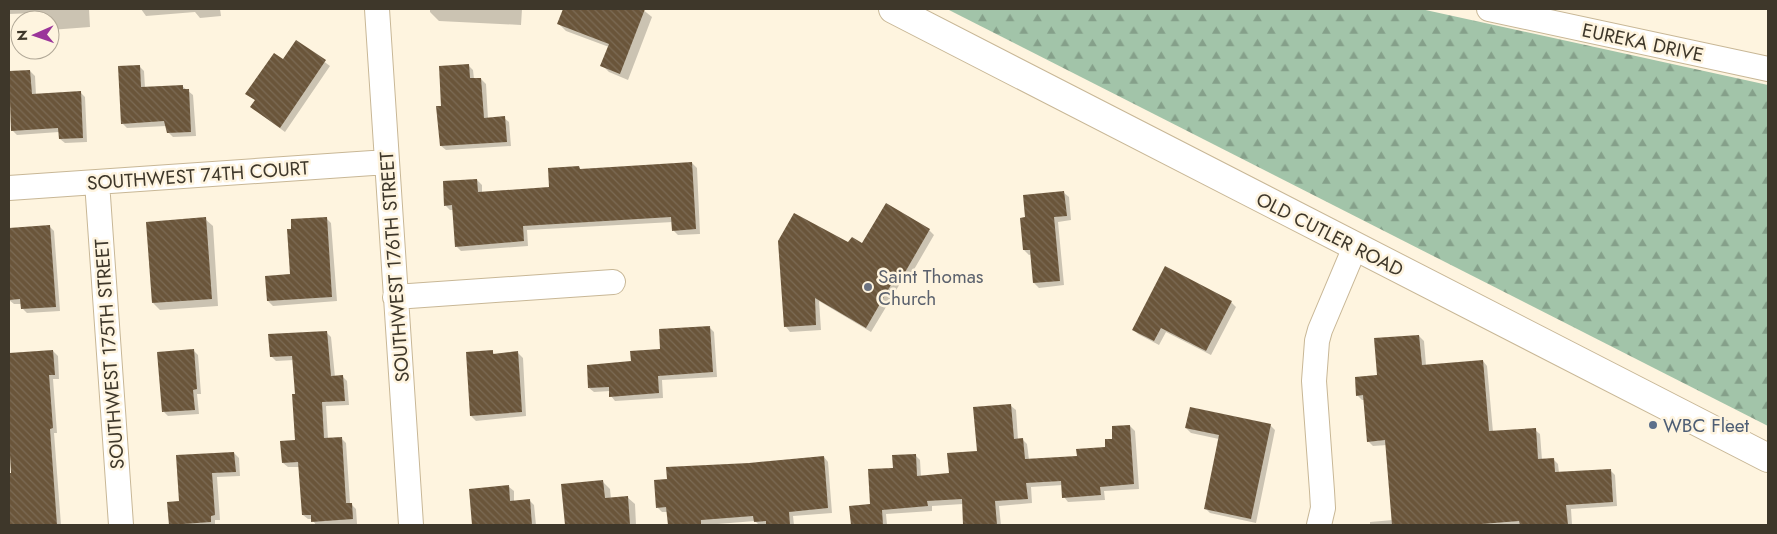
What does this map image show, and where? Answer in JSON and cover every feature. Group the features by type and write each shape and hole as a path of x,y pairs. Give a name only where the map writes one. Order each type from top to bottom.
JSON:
{"main road":[{"name":"OLD CUTLER ROAD","path":"893,9 1768,458"}],"street":[{"name":"SOUTHWEST 176TH STREET","path":"377,9 411,525"},
{"name":"EUREKA DRIVE","path":"1489,9 1768,69"},
{"name":"SOUTHWEST 74TH COURT","path":"9,188 386,162"},
{"name":"SOUTHWEST 175TH STREET","path":"97,182 121,525"},
{"path":"1319,525 1322,491 1314,381 1315,353 1320,330 1355,247"},
{"path":"395,297 613,282"}],"green space":[{"path":"947,9 1421,9 1768,85 1768,426"}],"building":[{"path":"563,9 645,9 620,74 600,66 609,44 557,24"},
{"path":"296,40 326,60 280,128 250,107 255,100 245,94 274,53 283,59"},
{"path":"469,64 470,78 481,78 484,118 505,116 507,142 440,146 436,106 441,106 439,66"},
{"path":"140,65 141,87 183,85 183,89 189,89 191,132 167,133 164,121 121,124 118,66"},
{"path":"30,70 32,94 81,91 83,138 59,139 58,128 11,131 9,71"},
{"path":"692,162 696,229 672,231 671,217 523,226 524,241 455,247 452,205 444,206 443,181 477,179 478,192 549,187 548,168 579,166 580,169"},
{"path":"1064,191 1067,216 1054,217 1060,281 1033,283 1030,250 1023,250 1020,218 1025,217 1023,195"},
{"path":"886,203 930,229 900,281 895,278 866,328 815,298 816,325 784,327 778,241 794,213 848,242 852,237 862,243"},
{"path":"206,217 212,299 152,303 146,222"},
{"path":"327,217 332,297 267,301 265,276 290,274 287,229 291,229 291,219"},
{"path":"50,225 56,307 21,309 20,299 9,300 9,228"},
{"path":"1165,266 1232,301 1206,351 1161,328 1154,341 1132,330"},
{"path":"710,326 713,372 658,376 659,393 609,397 609,387 588,388 587,365 631,361 630,351 660,349 659,329"},
{"path":"327,331 331,376 343,375 345,401 322,402 324,438 342,437 346,503 352,503 353,519 311,522 311,515 302,515 298,462 282,463 280,441 295,440 292,394 295,394 292,356 270,357 268,334"},
{"path":"1419,335 1422,365 1483,360 1489,431 1536,428 1538,459 1554,458 1555,472 1611,469 1613,502 1566,505 1568,525 1520,525 1519,521 1469,525 1392,525 1385,440 1367,442 1363,395 1356,396 1355,377 1377,375 1374,338"},
{"path":"194,349 197,389 193,390 195,410 162,412 157,352"},
{"path":"53,350 55,375 49,375 53,428 50,429 57,525 9,525 9,473 11,473 9,353"},
{"path":"493,350 493,354 518,351 522,412 470,416 466,352"},
{"path":"1011,404 1014,439 1023,438 1025,459 1077,456 1076,449 1105,447 1105,439 1112,439 1112,426 1130,425 1134,484 1100,487 1101,495 1062,498 1061,481 1026,483 1028,499 995,501 997,525 963,525 962,499 927,501 928,506 882,510 883,525 851,525 849,506 870,504 868,469 893,468 892,455 916,454 917,476 949,473 947,453 977,451 973,407"},
{"path":"1190,407 1271,424 1251,519 1204,509 1219,435 1185,428"},
{"path":"234,452 236,472 212,473 215,515 211,516 211,522 169,525 167,502 179,501 176,455"},
{"path":"824,456 828,508 789,512 790,525 766,525 766,521 754,522 753,516 701,520 701,525 668,525 666,507 656,508 654,480 667,479 666,467 749,463"},
{"path":"603,480 605,498 628,496 630,525 565,525 561,484"},
{"path":"509,485 510,501 530,499 532,525 472,525 469,489"}],"place":[{"name":"Saint Thomas Church","path":"868,287"},
{"name":"WBC Fleet","path":"1653,425"}]}
